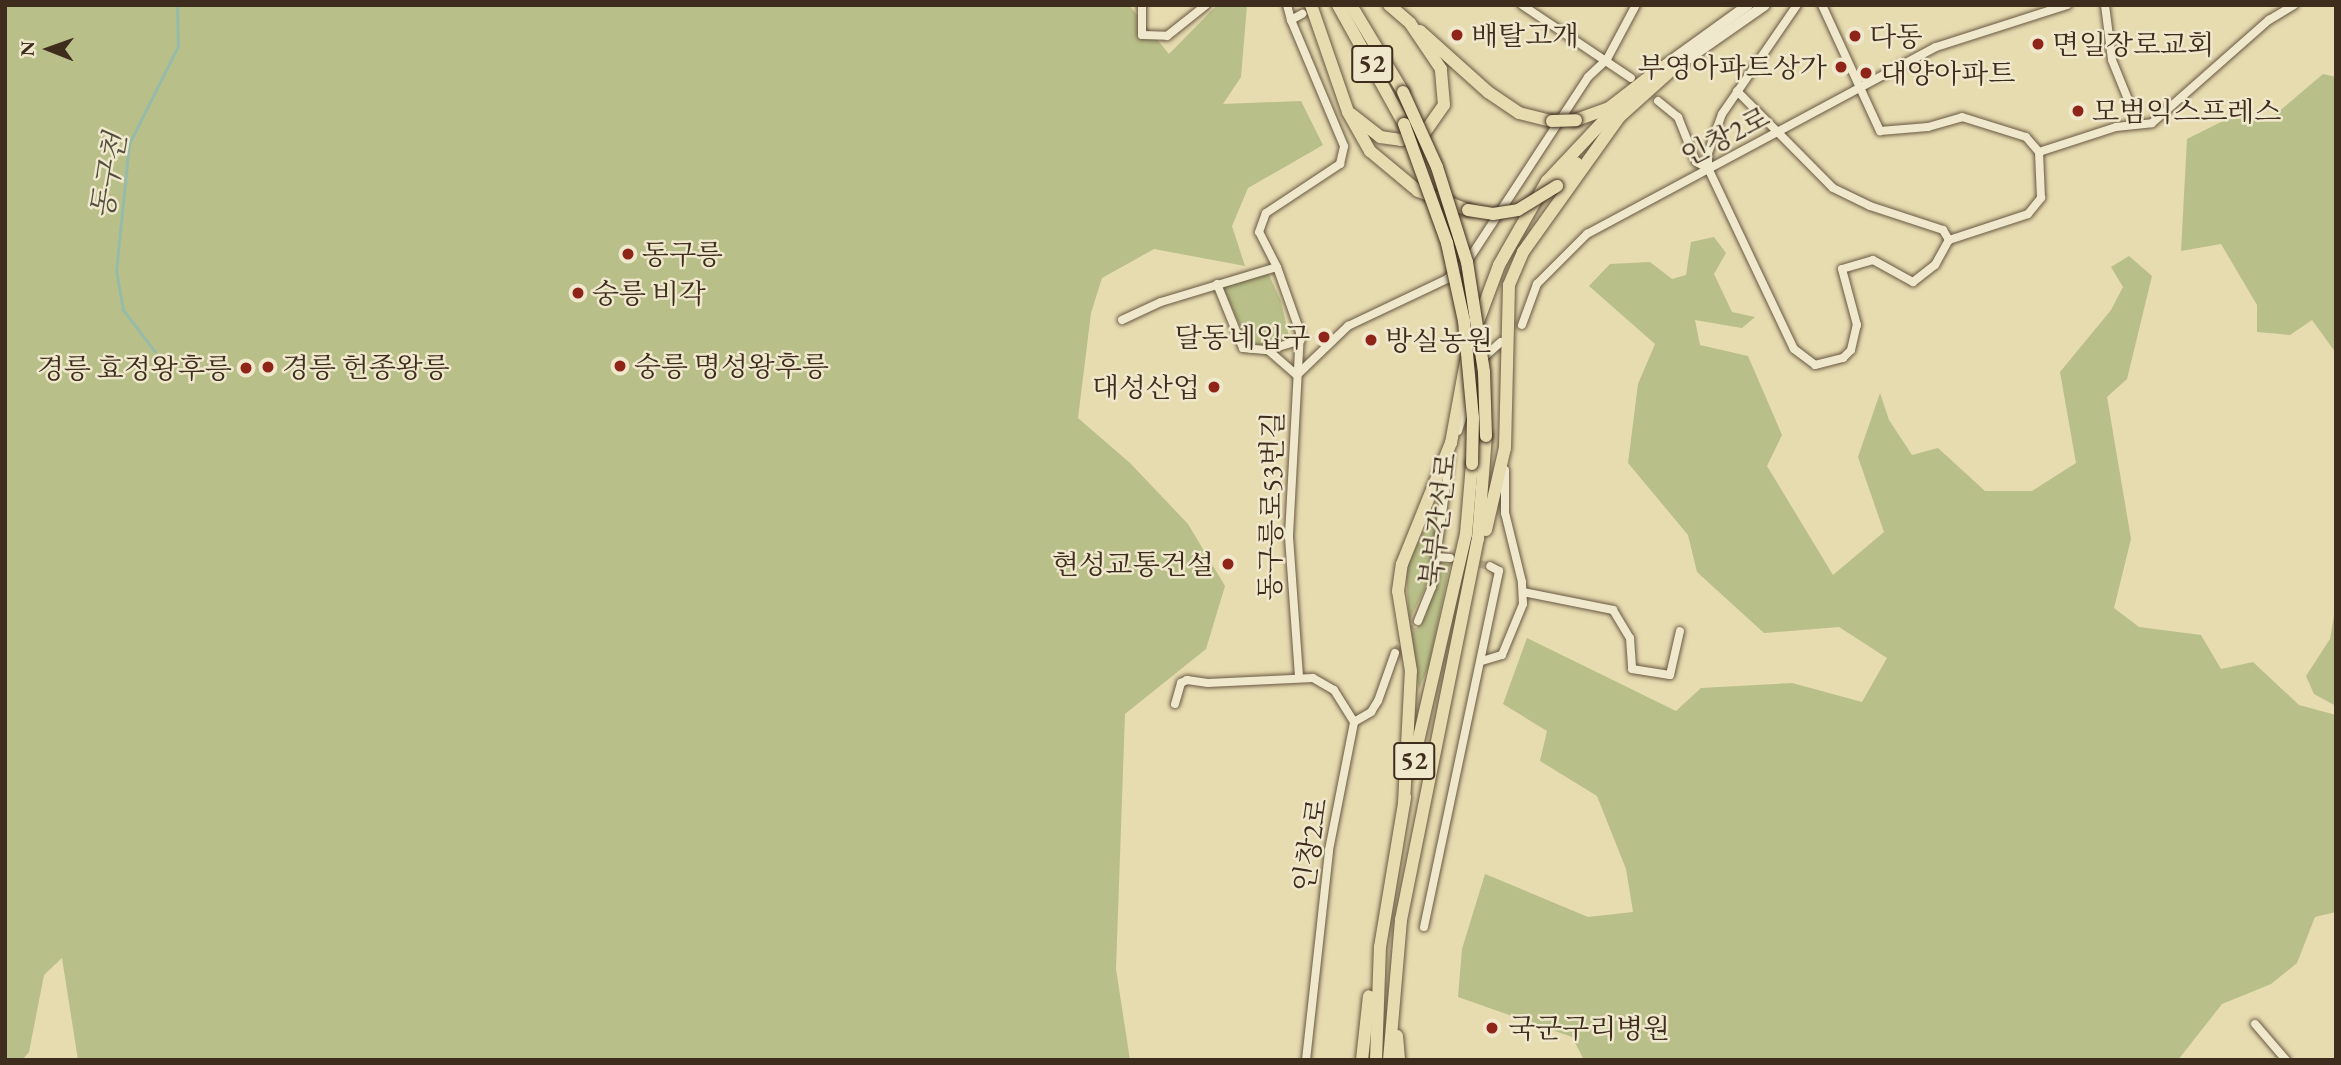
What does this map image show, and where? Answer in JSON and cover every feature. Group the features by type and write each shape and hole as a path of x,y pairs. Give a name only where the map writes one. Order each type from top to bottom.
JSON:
{"highway":[{"name":"북부간선로","path":"1338,5 1404,124 1447,243 1464,321 1474,418 1466,534 1447,629 1404,803 1380,947 1376,1060"},
{"name":"북부간선로","path":"1351,5 1403,92 1441,179 1467,262 1486,395 1486,436 1478,539 1410,866 1395,969 1389,1060"},
{"path":"1389,5 1498,99 1518,113 1552,121 1576,120 1627,96 1665,70"},
{"path":"1307,10 1348,112 1370,151 1392,173 1418,191 1468,210 1493,214 1518,210 1557,186 1622,113 1665,70"},
{"path":"1348,112 1372,132 1394,140 1418,137 1436,122 1444,105 1444,77 1410,23"},
{"path":"1404,803 1411,671 1398,591 1402,564 1451,443 1469,347 1489,288 1517,230 1547,181 1627,96"},
{"path":"1454,663 1505,451 1509,285 1524,253 1622,113"},
{"path":"1362,1060 1380,947"},
{"path":"1395,969 1399,1060"}],"street":[{"path":"1142,5 1142,34 1167,36 1206,5"},
{"name":"동구릉로53번길","path":"1287,5 1344,146 1340,164 1266,213 1259,232 1297,314 1300,344 1289,564 1301,656 1299,678"},
{"path":"1522,5 1607,59 1631,78"},
{"path":"1297,376 1348,326 1437,285 1460,269 1588,77 1607,59 1636,5"},
{"path":"1665,70 1748,5"},
{"path":"1665,70 1765,5"},
{"path":"1797,5 1717,124 1708,168 1794,349 1810,364 1843,358 1854,342 1857,325 1842,269 1873,260 1913,282 1935,265 1950,240 2038,207 2039,152 2026,137 1962,117 1882,132 1822,5"},
{"name":"인창2로","path":"1522,325 1537,284 1579,240 1708,168 1779,134 1940,46 2067,5"},
{"path":"2105,5 2112,60 2138,124"},
{"path":"2039,152 2138,124 2152,123 2269,20 2294,5"},
{"path":"1292,20 1307,10"},
{"path":"1737,91 1833,188 1870,206 1943,230 1950,240"},
{"path":"1658,101 1682,122 1696,162 1708,168"},
{"path":"1122,320 1161,302 1277,267"},
{"name":"동구릉로53번길","path":"1217,284 1243,348 1268,349 1297,376"},
{"path":"1418,621 1437,557 1451,443 1476,372 1501,342"},
{"path":"1268,349 1300,344 1305,356 1318,353"},
{"path":"1482,661 1502,655 1523,592 1505,513 1505,451"},
{"path":"1437,557 1450,558"},
{"path":"1424,927 1499,571 1490,566"},
{"path":"1523,592 1613,610 1630,638 1632,669 1670,675 1680,631"},
{"path":"1175,704 1184,680 1299,678 1325,683 1354,722 1371,712 1378,701 1395,653"},
{"name":"인창2로","path":"1306,1060 1329,850 1354,722"},
{"path":"2255,1024 2286,1060"}],"green space":[{"path":"5,5 1129,5 1169,54 1217,5 1247,5 1241,77 1223,104 1301,101 1323,145 1248,188 1232,226 1245,266 1154,249 1102,278 1091,313 1078,418 1130,463 1188,524 1225,586 1206,649 1125,714 1116,969 1130,1060 78,1060 62,958 44,975 29,1052 22,1060 5,1060"},
{"path":"2323,74 2336,77 2336,353 2312,320 2290,335 2257,332 2257,305 2221,244 2181,251 2187,139 2229,118 2269,120"},
{"path":"1714,237 1726,253 1714,274 1732,312 1755,317 1742,328 1695,320 1700,345 1748,356 1782,435 1767,466 1833,575 1884,532 1858,457 1880,393 1889,420 1912,455 1938,448 1985,491 2032,491 2076,463 2060,372 2111,310 2123,287 2111,267 2129,256 2152,276 2127,379 2107,397 2131,539 2114,608 2139,627 2201,635 2221,669 2253,662 2299,705 2336,715 2336,912 2315,917 2297,963 2271,984 2222,1004 2178,1060 1584,1060 1572,1037 1458,997 1462,949 1485,874 1588,917 1633,912 1626,869 1597,796 1540,761 1547,731 1503,704 1527,638 1676,711 1701,688 1792,683 1862,702 1887,658 1839,627 1764,633 1697,572 1688,535 1628,463 1638,384 1655,344 1589,286 1610,264 1650,262 1672,279 1686,275 1691,242"},
{"path":"1268,273 1281,301 1289,337 1284,343 1249,347 1222,285"},
{"path":"1443,488 1426,586 1409,621 1406,569"},
{"path":"1438,562 1450,564 1429,665 1419,689 1411,636 1426,615"},
{"path":"2336,603 2336,706 2314,694 2306,676 2330,639"}],"waterway":[{"name":"동구천","path":"155,352 123,310 116,272 129,144 178,46 177,5"}],"tunnel":[{"path":"1468,562 1490,566"},
{"path":"1395,653 1418,621"}],"place":[{"name":"배탈고개","path":"1457,35"},
{"name":"다동","path":"1855,36"},
{"name":"면일장로교회","path":"2038,44"},
{"name":"부영아파트상가","path":"1841,67"},
{"name":"대양아파트","path":"1866,73"},
{"name":"모범익스프레스","path":"2078,111"},
{"name":"동구릉","path":"628,254"},
{"name":"숭릉 비각","path":"578,293"},
{"name":"달동네입구","path":"1324,337"},
{"name":"방실농원","path":"1371,340"},
{"name":"숭릉 명성왕후릉","path":"620,366"},
{"name":"경릉 헌종왕릉","path":"268,367"},
{"name":"경릉 효정왕후릉","path":"246,368"},
{"name":"대성산업","path":"1214,387"},
{"name":"현성교통건설","path":"1228,564"},
{"name":"국군구리병원","path":"1492,1028"}]}
